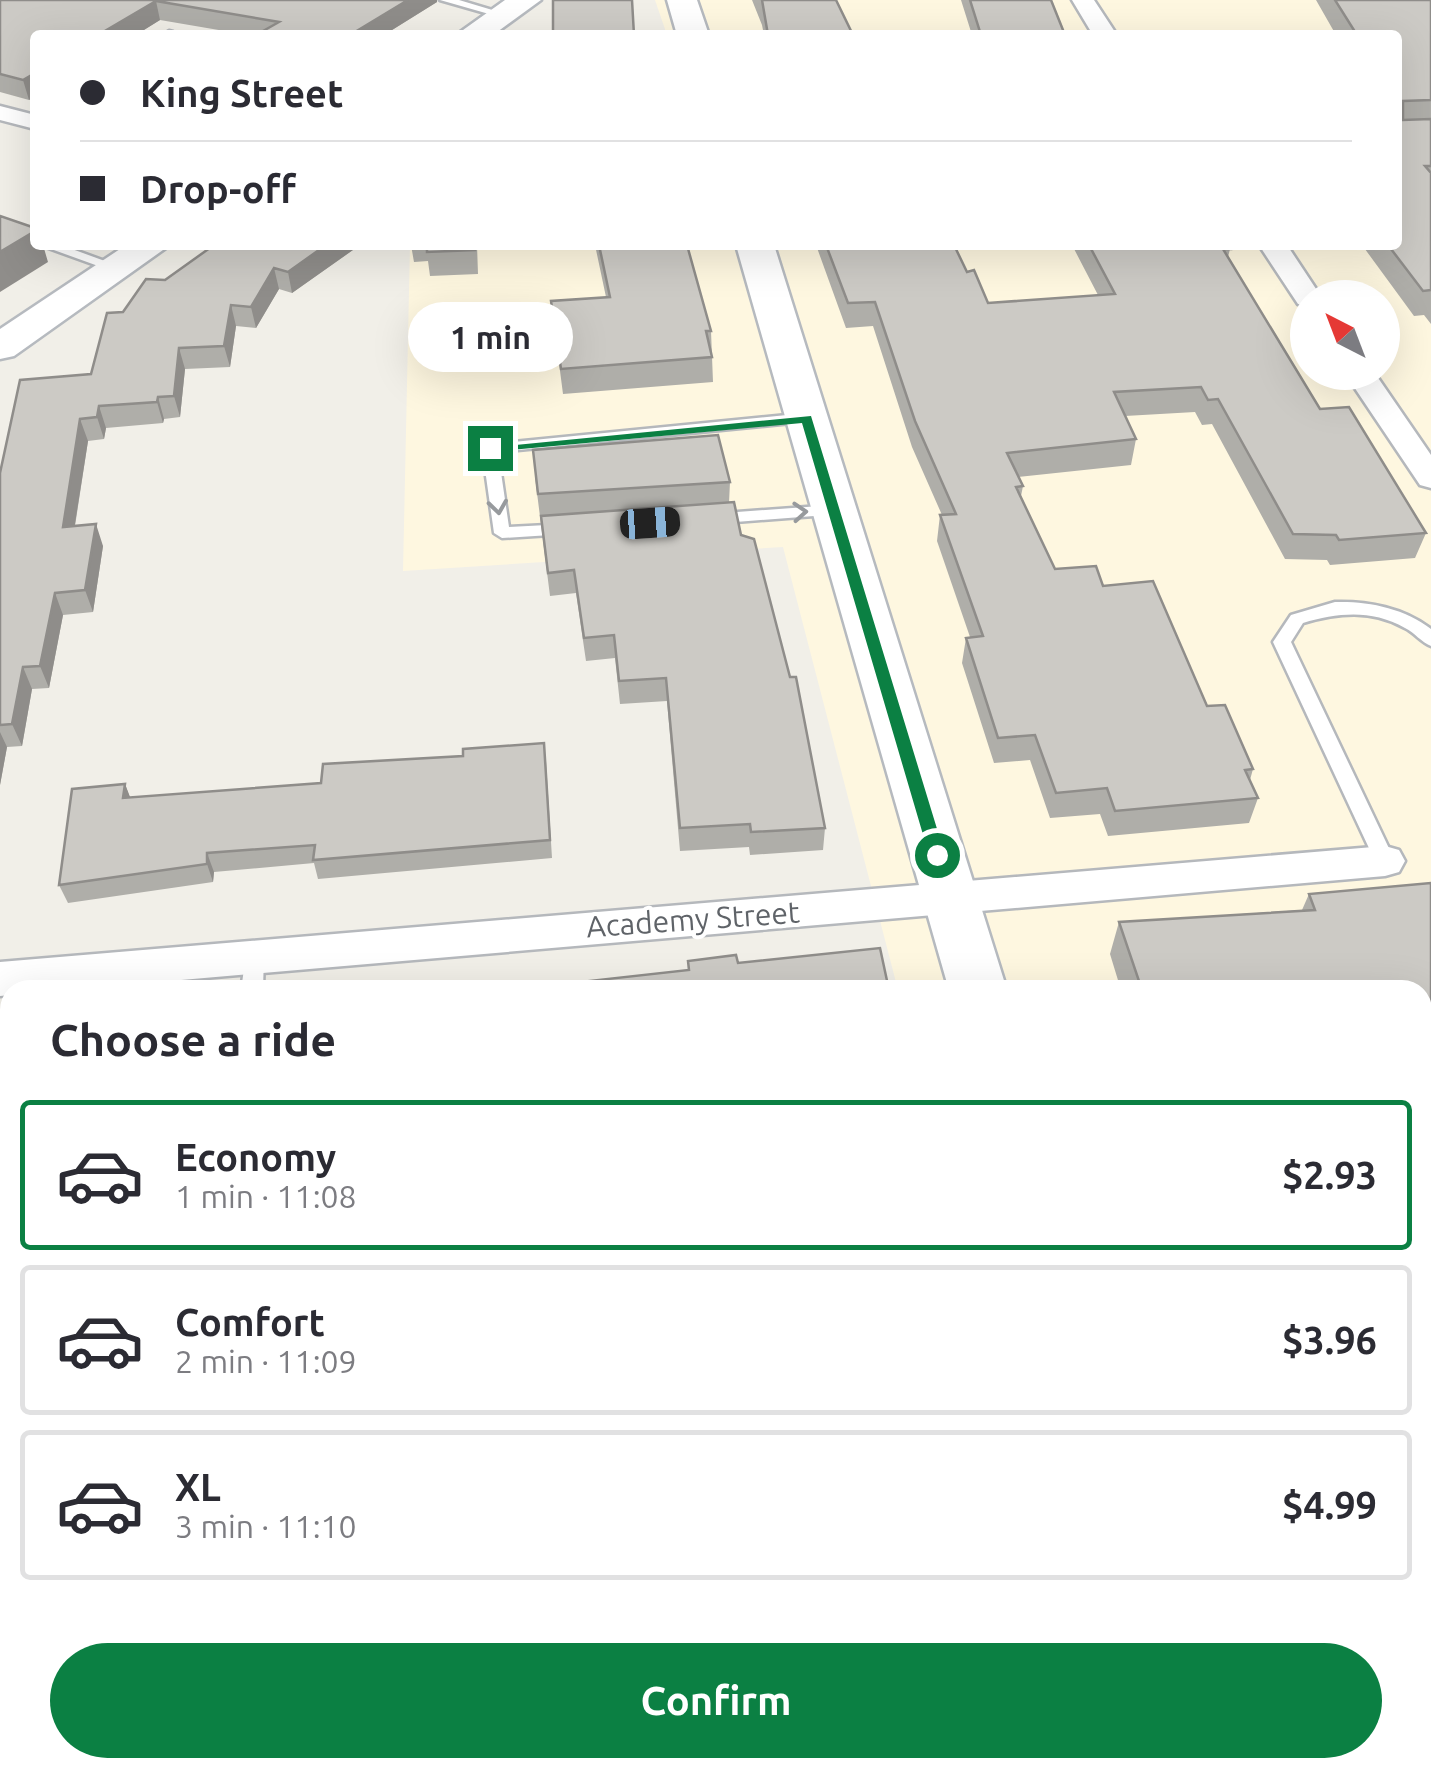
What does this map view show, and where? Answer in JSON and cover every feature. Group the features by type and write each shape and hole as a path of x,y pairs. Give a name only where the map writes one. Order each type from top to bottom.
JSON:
{"street":[{"path":"682,0 691,30"},
{"path":"1083,0 1101,30"},
{"path":"480,30 514,7"},
{"path":"0,113 30,121"},
{"path":"0,348 144,250"},
{"path":"757,250 975,980"},
{"path":"1275,250 1296,280"},
{"path":"1371,390 1431,478"},
{"name":"Academy Street","path":"0,978 253,972 951,900 1385,861"}],"lane":[{"path":"446,0 514,7"},
{"path":"61,250 117,268"},
{"path":"580,528 502,533 490,448 807,418"},
{"path":"698,520 834,510"},
{"path":"1385,861 1282,642 1297,619 1336,608 1382,612 1426,632 1431,640"}],"shaded area":[{"path":"655,0 1431,0 1431,980 895,980 783,547 403,571 410,250 1402,250 1402,30 665,30"}],"building":[{"path":"0,0 408,0 358,30 265,30 279,22 156,1 107,30 30,30 30,76 23,80 0,74"},
{"path":"553,0 632,0 634,30 553,30"},
{"path":"762,0 836,0 851,30 767,30"},
{"path":"970,0 1051,0 1063,30 979,30"},
{"path":"1335,0 1431,0 1431,100 1403,101 1403,120 1431,119 1431,166 1425,166 1431,173 1431,290 1423,291 1392,250 1402,250 1402,30 1354,30"},
{"path":"0,216 30,226 30,234 0,252"},
{"path":"207,250 319,250 288,272 274,268 251,307 231,305 224,346 179,348 174,396 158,397 157,402 99,406 97,417 80,419 63,527 96,524 85,590 55,593 40,666 23,667 12,724 0,725 0,473 20,380 91,374 107,313 123,312 146,279 165,280"},
{"path":"600,250 688,250 711,331 706,331 712,357 561,369 551,301 610,297"},
{"path":"828,250 956,250 967,272 974,270 988,303 1115,294 1092,250 1224,250 1290,360 1290,390 1308,390 1320,409 1349,407 1426,533 1339,540 1336,535 1293,534 1218,399 1208,400 1201,387 1114,392 1136,439 1007,453 1023,486 1016,487 1055,569 1096,566 1103,586 1153,581 1207,706 1225,705 1253,769 1245,770 1258,798 1115,811 1107,788 1056,793 1035,735 998,738 966,638 983,636 940,515 956,514 915,421 875,302 848,303"},
{"path":"718,435 730,482 538,494 533,450"},
{"path":"734,502 741,535 754,539 790,677 796,677 825,828 751,832 750,824 680,828 666,678 619,681 614,635 584,638 574,570 548,573 541,516"},
{"path":"544,743 550,840 313,860 315,845 207,853 207,864 59,885 72,789 125,784 123,798 321,783 323,764 463,756 463,749"},
{"path":"1431,883 1431,980 1139,980 1119,922 1315,910 1309,894"},
{"path":"880,948 887,980 598,980 689,970 688,961 736,955 738,963"}],"route":[{"path":"490,448 807,418 937,855"}]}
